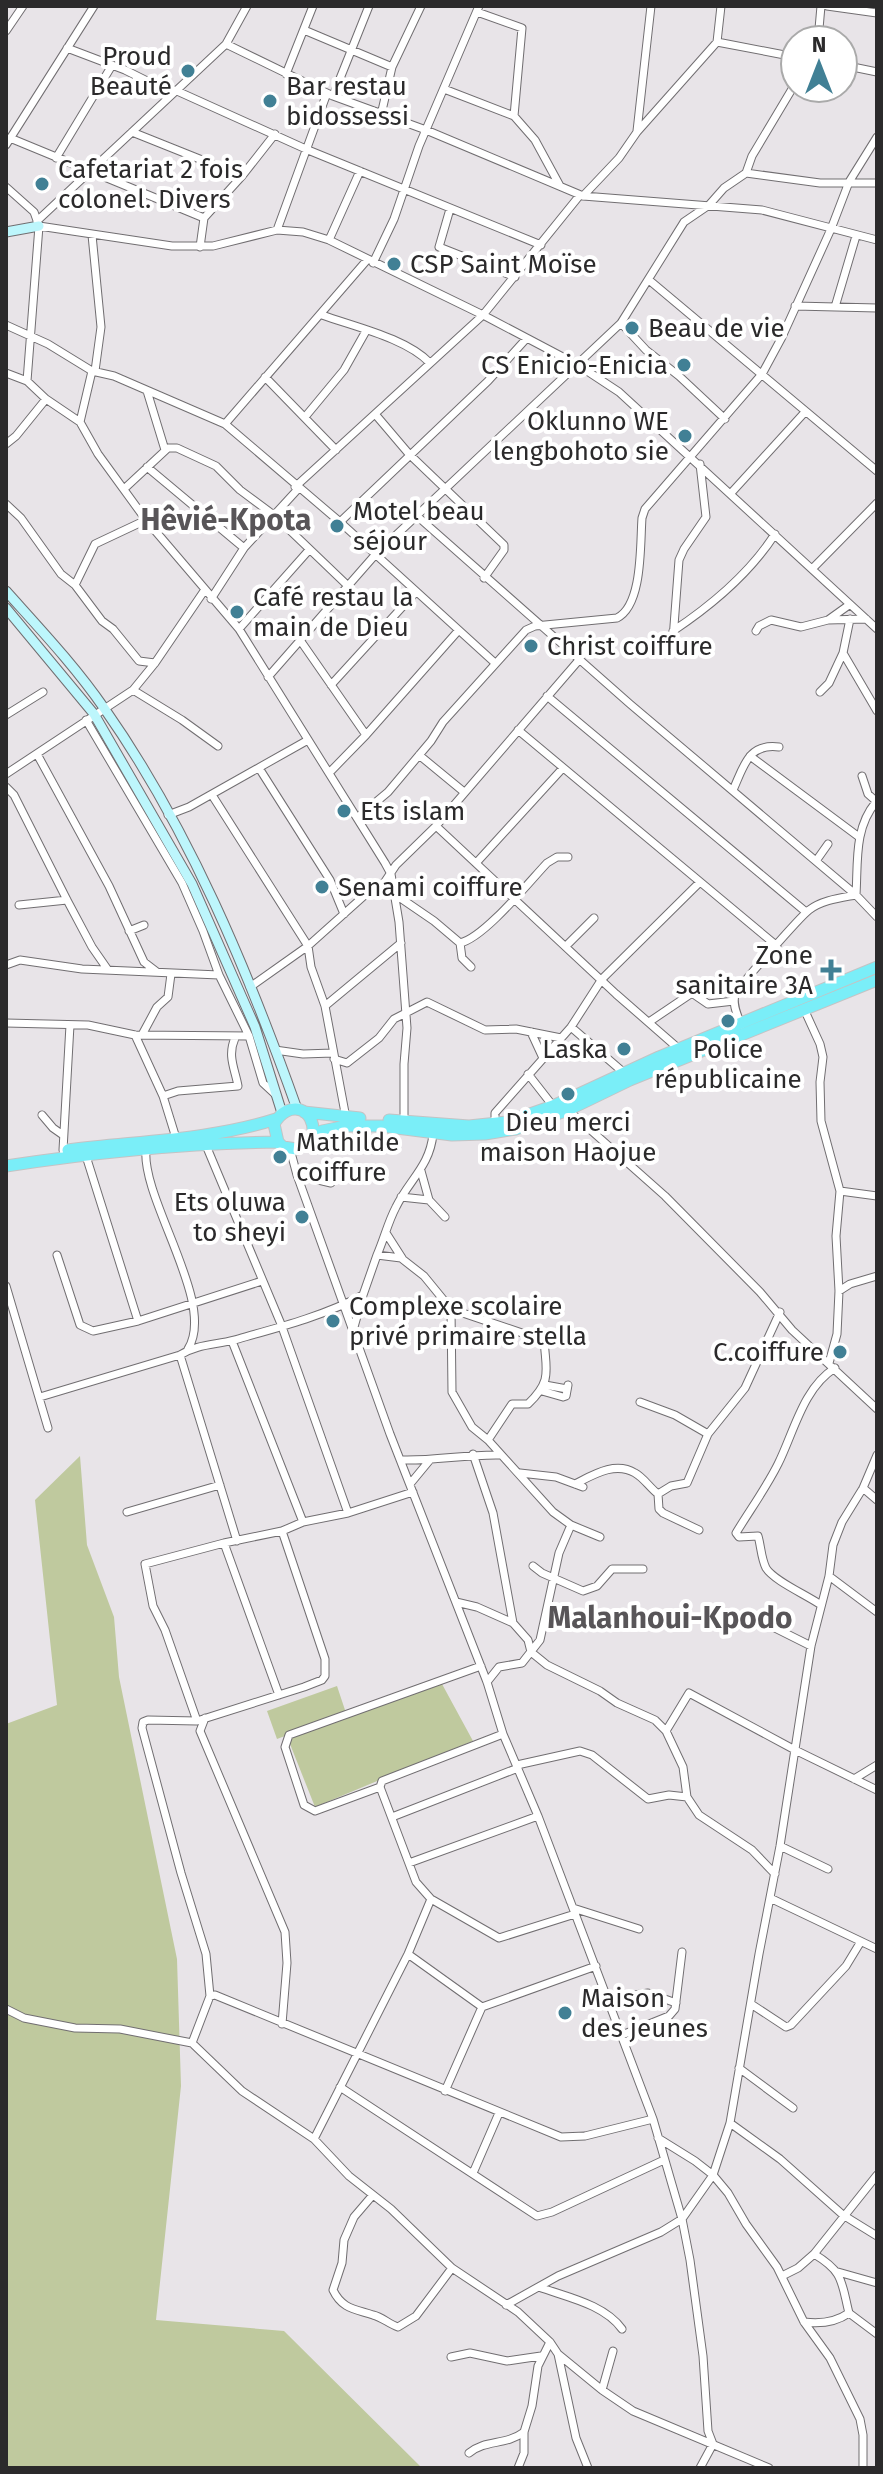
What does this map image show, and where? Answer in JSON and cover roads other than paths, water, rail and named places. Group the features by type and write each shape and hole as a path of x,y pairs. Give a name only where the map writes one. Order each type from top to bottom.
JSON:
{"main road":[{"path":"6,232 38,223"},
{"path":"6,591 75,669 105,709 200,871 300,1110 313,1122 313,1136"},
{"path":"6,608 90,717 192,884 255,1027 277,1096 279,1116 273,1129 278,1142"},
{"path":"6,1158 251,1127 300,1110 346,1118 469,1126 495,1124 553,1106 623,1072 877,967"},
{"path":"6,1166 205,1143 278,1142 290,1149 304,1147 313,1136 346,1126 381,1126 433,1134 498,1133 568,1110 610,1089 877,980"}],"street":[{"path":"6,31 23,6"},
{"path":"82,6 92,8 8,142 56,158 204,218"},
{"path":"38,223 226,44 247,6"},
{"path":"286,74 313,6"},
{"path":"277,230 330,94 369,6"},
{"path":"381,115 392,67 421,6"},
{"path":"637,132 651,6"},
{"path":"211,599 244,548 297,488 483,315 582,196 627,148 637,132 717,42 721,6"},
{"path":"827,6 877,13"},
{"path":"225,424 370,261 405,189 426,130 478,9 522,28 514,116"},
{"path":"304,30 392,67"},
{"path":"717,42 779,54"},
{"path":"226,44 330,94 426,130 582,196 762,210 877,240"},
{"path":"67,48 157,86 177,91 308,150 541,245"},
{"path":"56,158 111,67"},
{"path":"444,89 514,116 535,140 560,186"},
{"path":"268,677 375,555 621,323 684,222 746,173 752,156 783,104"},
{"path":"132,132 242,176"},
{"path":"200,247 204,218 275,134"},
{"path":"357,818 382,798 443,722 526,630 617,618 627,611 636,590 643,514 762,374 831,229 849,182 877,137"},
{"path":"329,240 360,171"},
{"path":"746,173 820,183 877,183"},
{"path":"6,187 34,212 38,223 27,381"},
{"path":"450,209 439,247 515,277"},
{"path":"38,223 92,235 200,247 277,230 303,232 329,240 578,365 626,397 877,629"},
{"path":"80,422 94,371 101,327 92,235"},
{"path":"835,307 856,236"},
{"path":"649,280 876,468"},
{"path":"795,306 877,308"},
{"path":"322,315 413,350 430,363"},
{"path":"621,323 646,350 725,419"},
{"path":"6,325 48,344 94,371 114,376 225,424 340,522 495,663"},
{"path":"305,417 344,370 366,331"},
{"path":"340,522 488,381 526,339"},
{"path":"6,373 27,381 46,399 80,422 98,454 146,520 239,629 391,874 401,943 407,1028 404,1121"},
{"path":"265,377 336,450"},
{"path":"147,391 165,450"},
{"path":"6,444 46,399"},
{"path":"732,492 805,412"},
{"path":"375,414 409,454 504,545 504,550 484,578"},
{"path":"124,489 165,450 177,448 212,464 275,516 347,585"},
{"path":"672,652 679,560 706,517 700,464"},
{"path":"147,467 244,548"},
{"path":"813,568 877,503"},
{"path":"6,504 21,518 61,574 75,585 102,621 113,629 139,661 141,679"},
{"path":"417,516 484,578 856,895 877,917"},
{"path":"75,585 95,544 146,520"},
{"path":"673,632 744,573 775,534"},
{"path":"239,629 309,550"},
{"path":"6,774 133,690 204,591"},
{"path":"331,685 415,593"},
{"path":"828,620 849,605"},
{"path":"820,692 829,683 843,653 850,619"},
{"path":"756,631 771,620 801,627 828,620 866,619"},
{"path":"330,772 458,631"},
{"path":"300,640 366,735"},
{"path":"843,653 877,711"},
{"path":"250,987 308,946 365,895 384,883 396,865 436,826 579,660"},
{"path":"139,661 155,663"},
{"path":"133,690 218,746"},
{"path":"6,715 43,692"},
{"path":"547,696 806,912"},
{"path":"90,717 182,883 219,975 249,1036 263,1083 277,1096"},
{"path":"518,730 777,946"},
{"path":"168,815 212,795 308,740"},
{"path":"733,790 754,751 765,745 779,747"},
{"path":"37,754 109,886 144,962 157,972"},
{"path":"419,755 464,792"},
{"path":"750,756 859,837"},
{"path":"259,768 330,880 344,914"},
{"path":"477,862 562,769"},
{"path":"856,895 859,837 867,812 876,802 868,794 862,776"},
{"path":"6,787 14,795 92,947 108,970"},
{"path":"212,795 308,946 311,967 325,1006 346,1118"},
{"path":"436,826 679,1049"},
{"path":"816,861 828,844"},
{"path":"460,943 470,940 547,863 557,857 568,857"},
{"path":"495,1124 495,1113 571,1027 602,979 700,882"},
{"path":"396,895 460,943 462,958 471,967"},
{"path":"741,1025 734,1001 740,986 806,912 831,900 856,895"},
{"path":"19,905 67,900"},
{"path":"566,946 594,918"},
{"path":"129,931 144,925"},
{"path":"325,1006 401,943"},
{"path":"6,965 20,960 54,966 219,975"},
{"path":"139,1034 157,1007 168,997 171,974"},
{"path":"649,1022 689,994 708,1004 734,1001"},
{"path":"337,1073 379,1038 394,1019 427,1002 485,1030 516,1029 561,1038"},
{"path":"804,1009 823,1057 821,1121 840,1191 836,1236 839,1291 837,1334 832,1366 809,1397 777,1466 736,1533 739,1537 758,1536 762,1558 772,1575 821,1605"},
{"path":"6,1023 88,1025 139,1034 249,1036"},
{"path":"63,1150 70,1025"},
{"path":"571,1027 623,1072"},
{"path":"531,1032 543,1058"},
{"path":"139,1034 176,1138"},
{"path":"163,1096 178,1091 238,1086 231,1067 235,1038"},
{"path":"275,1050 334,1056 347,1063"},
{"path":"528,1074 553,1106"},
{"path":"568,1110 665,1196 780,1312 792,1330 877,1409"},
{"path":"42,1115 63,1135"},
{"path":"354,1327 386,1233 401,1197 421,1171 432,1148 433,1134"},
{"path":"205,1143 281,1324 348,1513"},
{"path":"146,1149 148,1171 176,1249 196,1321 197,1344"},
{"path":"290,1149 381,1411 653,2119 682,2219 701,2335 708,2431 713,2444 701,2468"},
{"path":"86,1156 138,1321"},
{"path":"421,1171 429,1200 445,1217"},
{"path":"297,1175 331,1183"},
{"path":"840,1191 877,1196"},
{"path":"401,1197 429,1200"},
{"path":"386,1233 403,1260 424,1276 451,1309 525,1334 544,1336 544,1388"},
{"path":"57,1255 80,1325 85,1330 138,1321 262,1281"},
{"path":"377,1255 403,1260"},
{"path":"839,1291 860,1280 877,1276"},
{"path":"6,1286 48,1428"},
{"path":"40,1397 184,1352 197,1344 232,1341 344,1305 363,1295"},
{"path":"451,1309 452,1392 472,1427 520,1473 553,1512 571,1525 600,1537"},
{"path":"658,1494 671,1486 687,1483 708,1434 745,1388 780,1312"},
{"path":"771,1332 792,1330"},
{"path":"232,1341 303,1522"},
{"path":"184,1352 237,1541"},
{"path":"488,1440 512,1404 519,1402 526,1405 544,1388 568,1387"},
{"path":"640,1402 675,1415 708,1434"},
{"path":"402,1460 429,1461 473,1454 501,1455"},
{"path":"473,1454 493,1513 513,1623"},
{"path":"506,2305 558,2276 661,2232 682,2219 713,2175 730,2123 780,1846 811,1646 829,1576 835,1536 863,1488 877,1455"},
{"path":"282,2024 287,1963 285,1932 200,1731 201,1720 153,1606 145,1564 348,1513 411,1488 429,1461"},
{"path":"520,1473 556,1477 579,1485 599,1472 620,1469 636,1473 648,1488 658,1494"},
{"path":"127,1512 220,1485"},
{"path":"863,1488 877,1500"},
{"path":"658,1494 663,1513 699,1530"},
{"path":"487,1682 499,1667 522,1663 540,1640 559,1553 571,1525"},
{"path":"192,2043 210,1996 206,1954 181,1873 142,1728 143,1722 201,1720 322,1680 326,1671 325,1659 282,1531"},
{"path":"224,1543 279,1695"},
{"path":"533,1566 583,1591 597,1586 612,1569 643,1569"},
{"path":"829,1576 877,1612"},
{"path":"456,1602 488,1611 513,1623 528,1640 531,1652 547,1665 600,1691 628,1709 655,1720 666,1731 683,1767 687,1797 699,1815 752,1850 775,1874"},
{"path":"747,1614 811,1646"},
{"path":"380,1787 315,1811 309,1809 304,1805 285,1747 286,1740 289,1735 481,1666"},
{"path":"666,1731 689,1693 877,1790"},
{"path":"180,1721 200,1731"},
{"path":"503,1734 382,1781 380,1787 416,1882 431,1899 499,1938 574,1911 639,1929"},
{"path":"392,1817 518,1766 580,1751 592,1755 648,1799 669,1795 687,1797"},
{"path":"854,1779 877,1765"},
{"path":"868,1785 877,1777"},
{"path":"409,1863 538,1816"},
{"path":"780,1846 828,1869"},
{"path":"770,1898 877,1949"},
{"path":"314,2139 408,1954 431,1899"},
{"path":"751,2004 780,2025 791,2025 846,1966 860,1943"},
{"path":"622,2035 669,2016 677,2007 682,1952"},
{"path":"408,1954 482,2007"},
{"path":"445,2091 482,2007 596,1966"},
{"path":"609,1999 648,1993 676,2003"},
{"path":"210,1996 215,1995 499,2113 570,2138 653,2119"},
{"path":"6,2009 24,2018 75,2028 120,2029 192,2043 242,2091 314,2139 452,2268 518,2312 550,2342 558,2354 602,2390 633,2411 769,2468"},
{"path":"739,2068 793,2108"},
{"path":"340,2087 533,2214 542,2216 664,2160"},
{"path":"473,2173 499,2113"},
{"path":"730,2123 780,2159 843,2215 877,2236"},
{"path":"658,2138 713,2175 782,2276 804,2322 830,2358 860,2419 863,2468"},
{"path":"702,2166 719,2159"},
{"path":"782,2276 798,2268 814,2254 877,2175"},
{"path":"372,2196 354,2217 344,2240 342,2263 333,2290 341,2303 350,2310 373,2315 398,2327 416,2316 452,2268"},
{"path":"814,2254 833,2265 838,2272 849,2313 877,2334"},
{"path":"838,2272 877,2283"},
{"path":"539,2287 601,2311 617,2321 622,2329"},
{"path":"804,2322 828,2321 849,2313"},
{"path":"518,2468 524,2453 524,2432 541,2356 550,2342"},
{"path":"602,2390 613,2351"},
{"path":"451,2357 470,2353 507,2361 541,2356"},
{"path":"558,2354 576,2438 588,2468"},
{"path":"699,2438 708,2431"},
{"path":"469,2453 479,2445 507,2442 524,2432"}],"place":[{"name":"Proud Beauté","path":"188,71"},
{"name":"Bar restau bidossessi","path":"270,101"},
{"name":"Cafetariat 2 fois colonel. Divers","path":"42,184"},
{"name":"CSP Saint Moïse","path":"394,264"},
{"name":"Beau de vie","path":"632,328"},
{"name":"CS Enicio-Enicia","path":"684,365"},
{"name":"Oklunno WE lengbohoto sie","path":"685,436"},
{"name":"Motel beau séjour","path":"337,526"},
{"name":"Café restau la main de Dieu","path":"237,612"},
{"name":"Christ coiffure","path":"531,646"},
{"name":"Ets islam","path":"344,811"},
{"name":"Senami coiffure","path":"322,887"},
{"name":"Zone sanitaire 3A","path":"831,970"},
{"name":"Police républicaine","path":"728,1021"},
{"name":"Laska","path":"624,1049"},
{"name":"Dieu merci maison Haojue","path":"568,1094"},
{"name":"Mathilde coiffure","path":"280,1157"},
{"name":"Ets oluwa to sheyi","path":"302,1217"},
{"name":"Complexe scolaire privé primaire stella","path":"333,1321"},
{"name":"C.coiffure","path":"840,1352"},
{"name":"Maison des jeunes","path":"565,2013"}],"district":[{"name":"Hêvié-Kpota","path":"226,520"},
{"name":"Malanhoui-Kpodo","path":"670,1618"}]}
